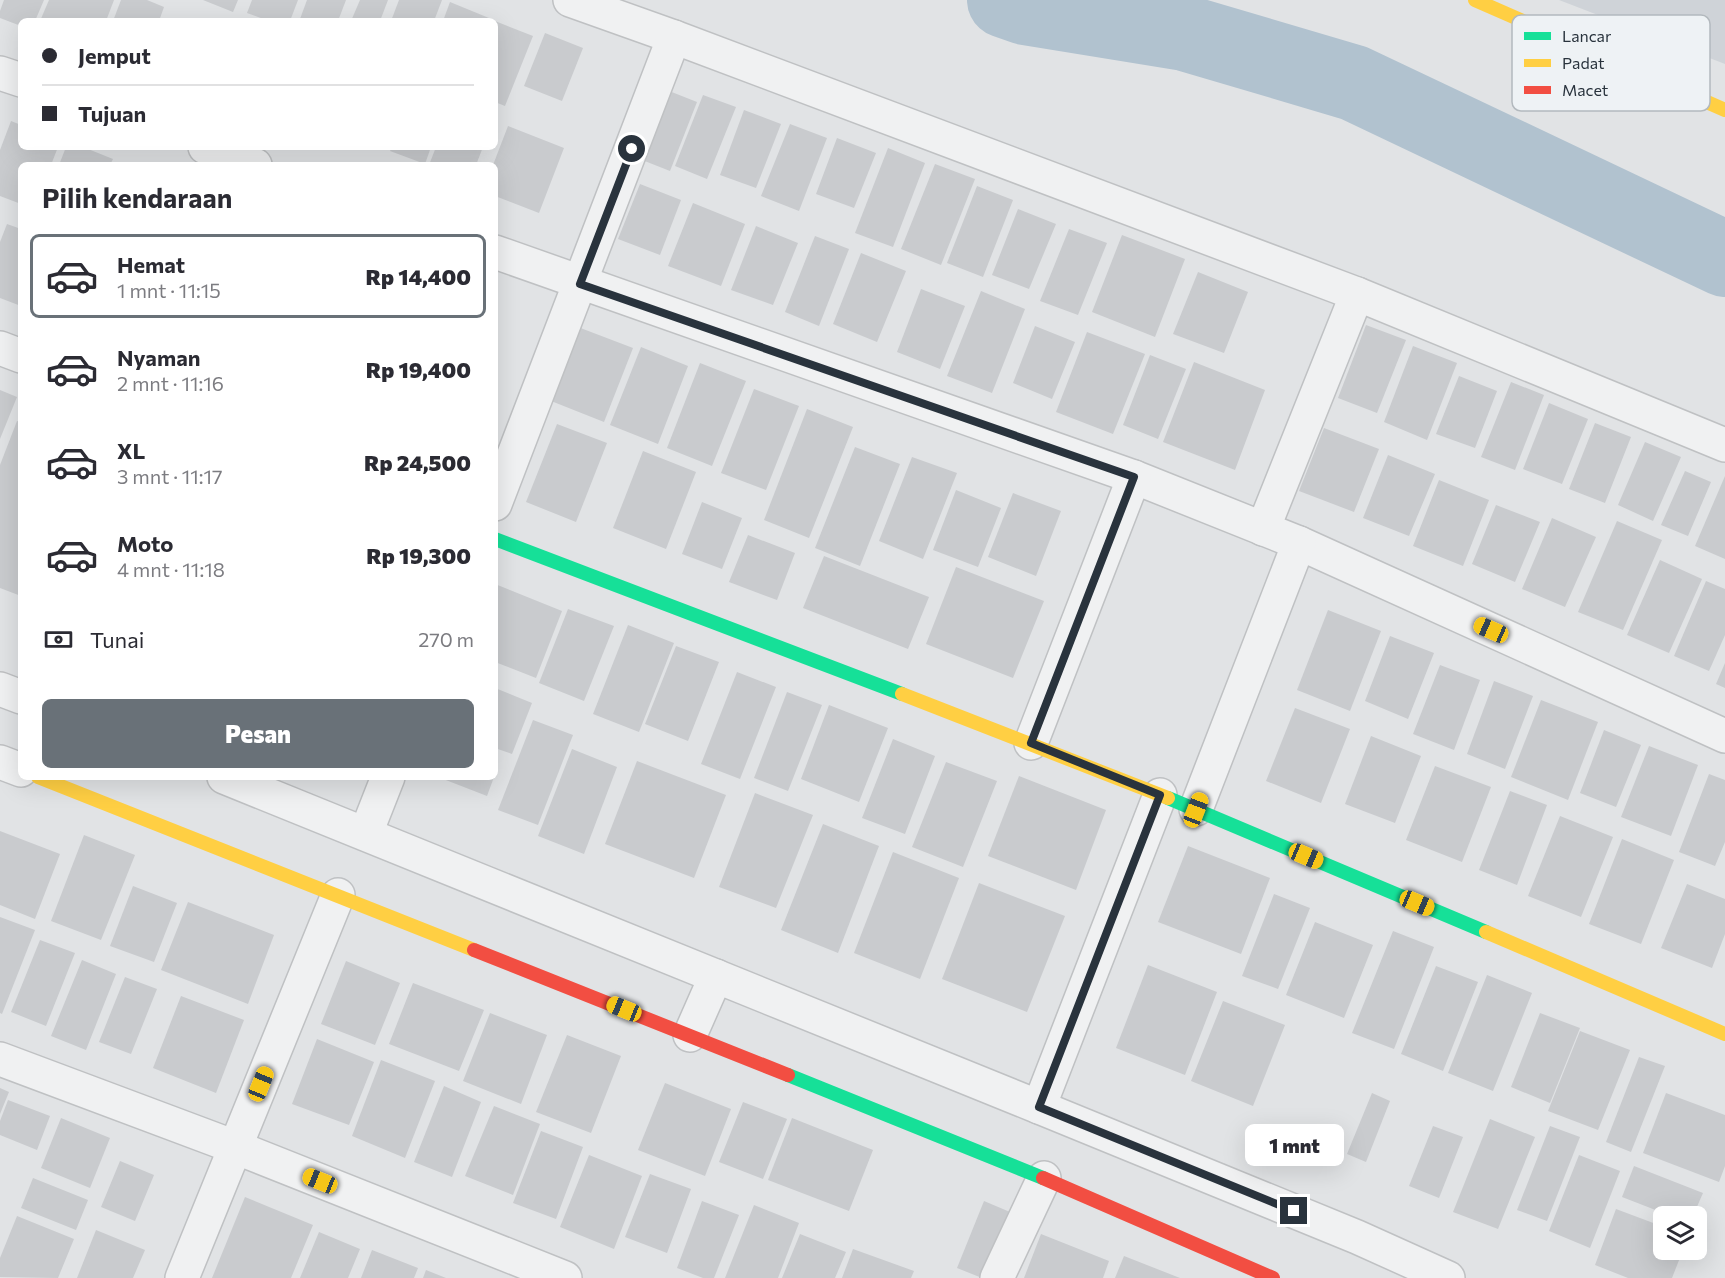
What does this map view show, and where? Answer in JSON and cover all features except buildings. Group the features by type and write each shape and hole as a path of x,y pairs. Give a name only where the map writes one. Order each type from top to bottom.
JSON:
{"street":[{"path":"570,0 1357,294 1725,445"},
{"path":"1475,0 1512,16"},
{"path":"498,496 674,37"},
{"path":"0,72 18,79"},
{"path":"1710,103 1725,110"},
{"path":"213,150 247,162"},
{"path":"498,253 580,284 1134,477 1299,543 1725,736"},
{"path":"1263,529 1357,294"},
{"path":"0,348 18,355"},
{"path":"1031,743 1134,477"},
{"path":"498,540 1031,743 1196,810 1725,1034"},
{"path":"1196,810 1299,543"},
{"path":"0,688 18,696"},
{"path":"0,762 18,769"},
{"path":"46,780 1044,1178 1273,1278"},
{"path":"231,780 1357,1237 1448,1278"},
{"path":"366,834 387,780"},
{"path":"1039,1107 1160,795"},
{"path":"182,1278 338,895"},
{"path":"690,1035 716,976"},
{"path":"0,1059 235,1147 565,1278"},
{"path":"997,1278 1044,1178"}],"shaded area":[{"path":"1559,0 1725,0 1725,64 1710,58 1710,15 1598,15"}],"waterway":[{"path":"1005,0 1025,7 1185,33 1354,83 1725,259"}],"traffic: fast":[{"path":"498,540 902,694"},
{"path":"1168,798 1486,932"},
{"path":"788,1075 1043,1178"}],"traffic: slow":[{"path":"1475,0 1512,16"},
{"path":"1710,103 1725,110"},
{"path":"902,694 1168,798"},
{"path":"46,780 474,950"},
{"path":"1486,932 1725,1034"}],"traffic: jam":[{"path":"474,950 788,1075"},
{"path":"1043,1178 1273,1278"}],"route":[{"path":"632,149 580,284 1134,477 1031,743 1160,795 1039,1107 1294,1211"}]}
